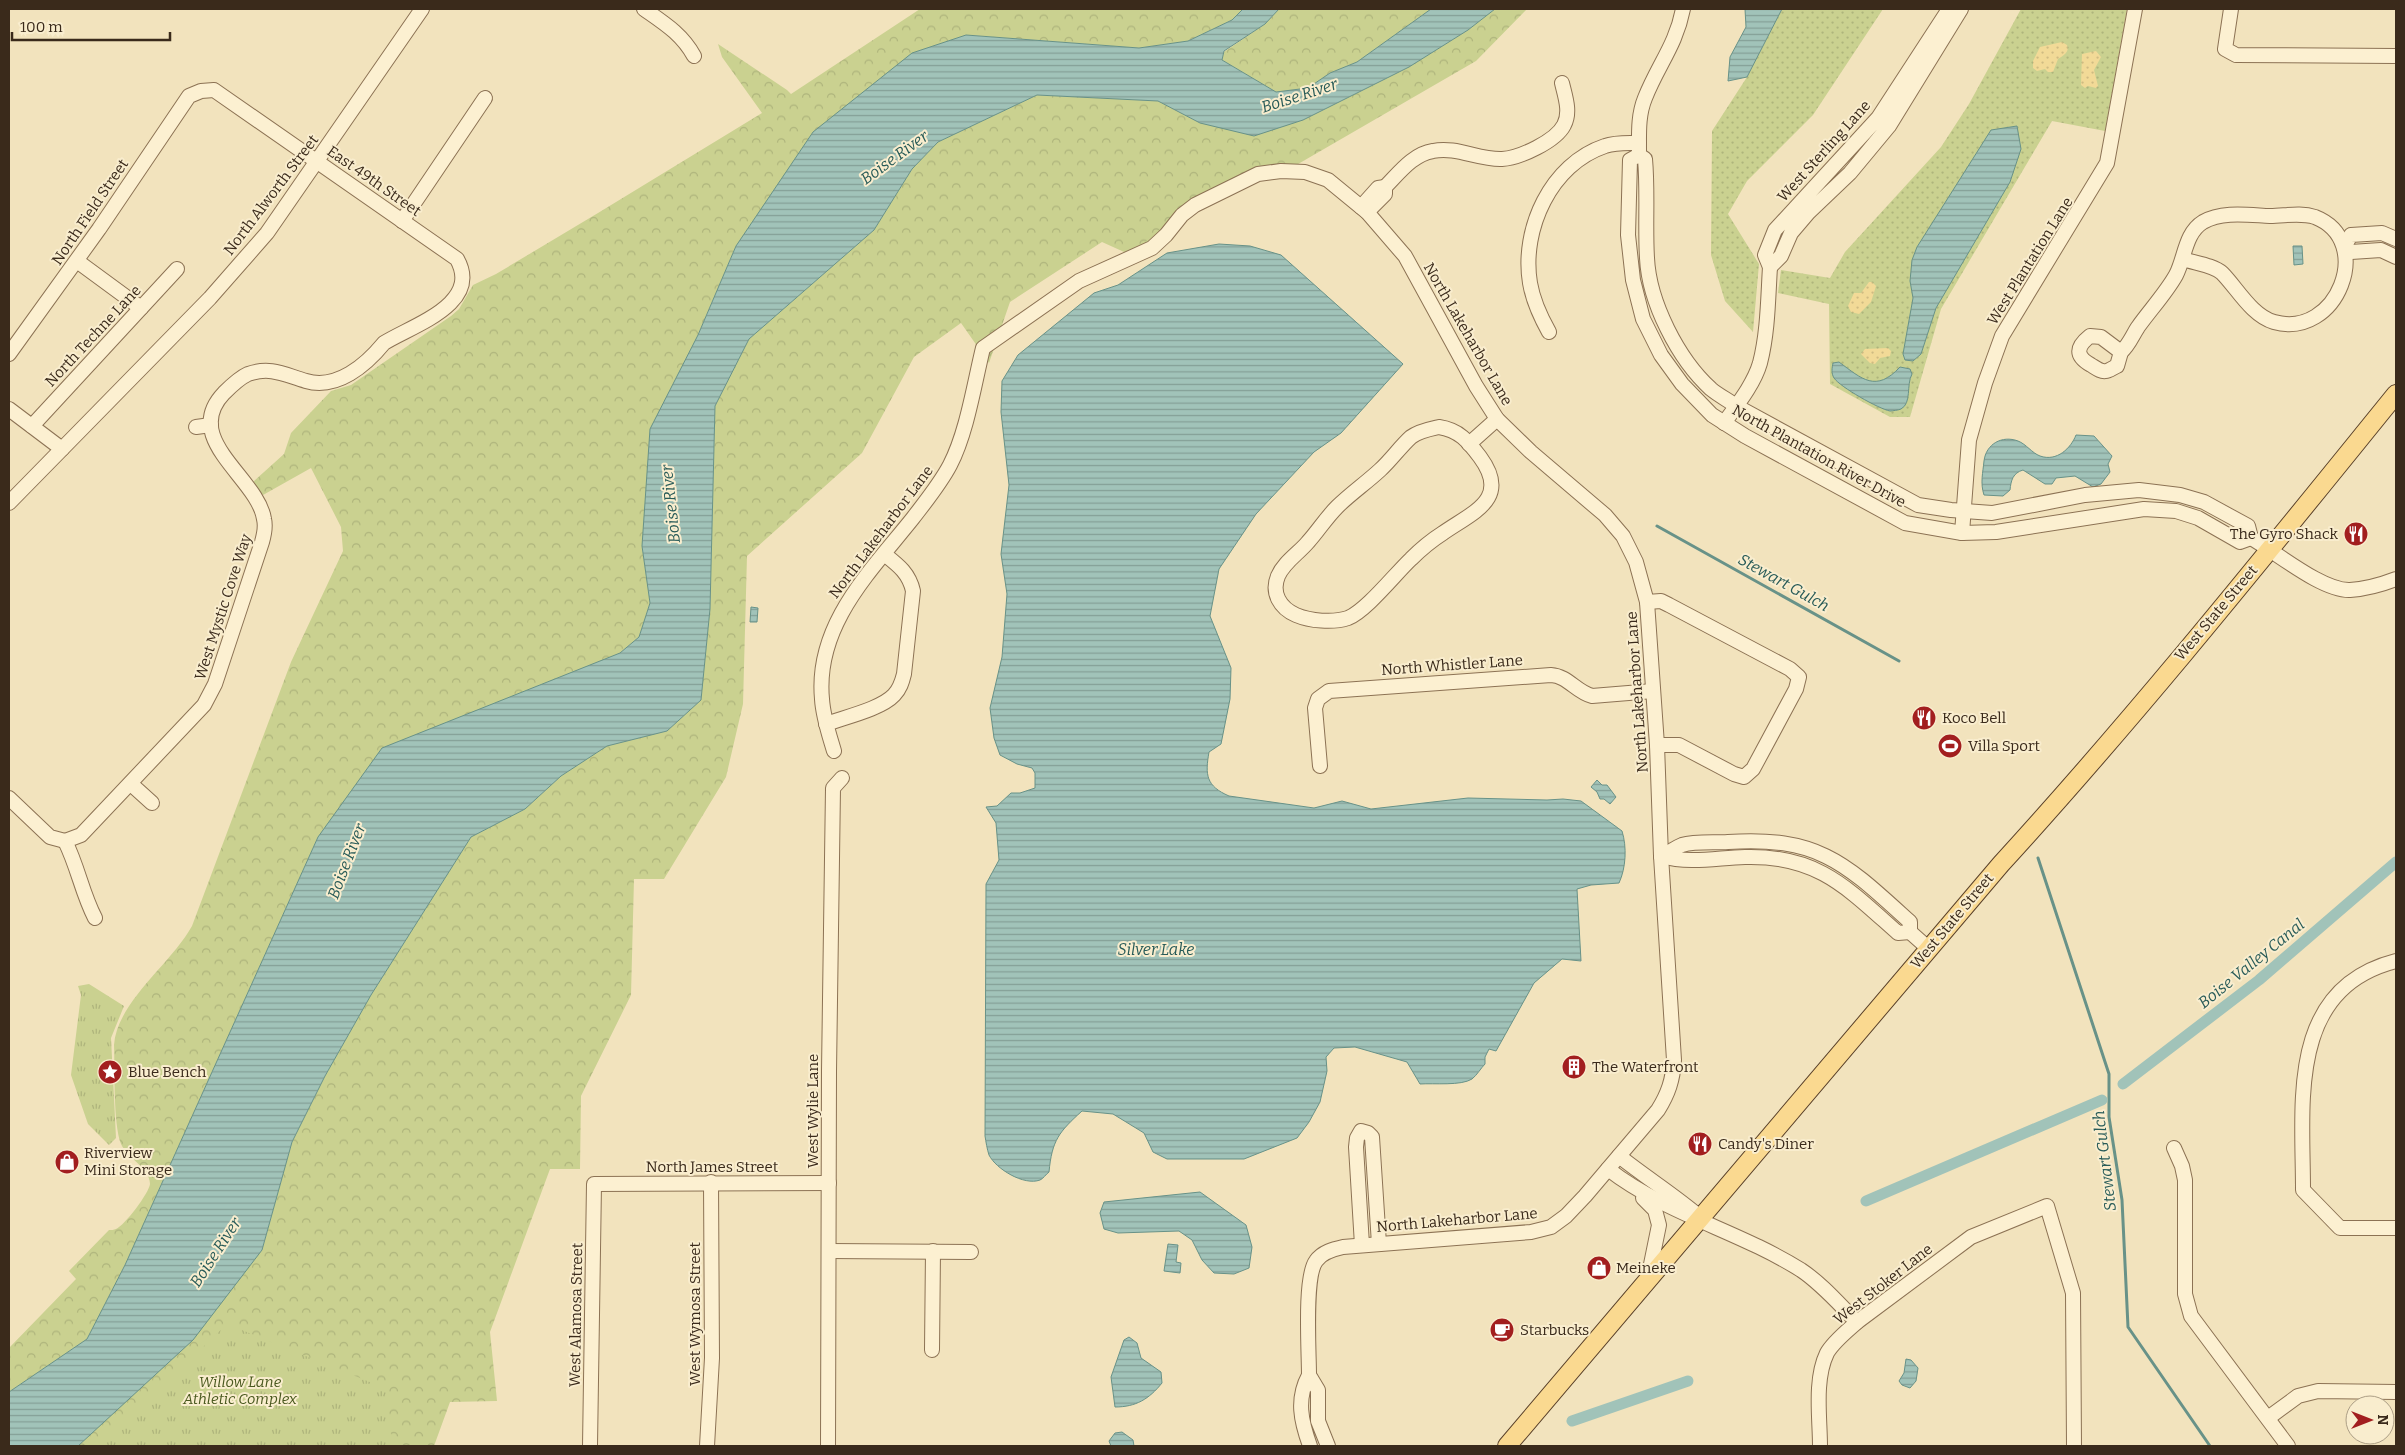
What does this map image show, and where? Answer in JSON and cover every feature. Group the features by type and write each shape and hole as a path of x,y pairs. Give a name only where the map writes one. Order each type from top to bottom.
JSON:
{"main road":[{"name":"West State Street","path":"1507,1446 1701,1219 1928,948 2062,796 2270,549 2396,394"}],"street":[{"name":"North Alworth Street","path":"9,503 238,267 267,233 422,9"},
{"path":"644,9 685,40 694,56"},
{"name":"North Plantation River Drive","path":"1683,9 1674,42 1645,98 1639,122 1639,149 1645,159 1647,179 1647,260 1654,295 1665,326 1680,350 1710,388 1736,406 1918,505 1992,513 2085,495 2139,490 2180,496 2204,502 2248,526 2251,538 2270,549 2294,567 2326,584 2349,590 2396,579"},
{"name":"West Sterling Lane","path":"1724,423 1760,364 1770,266 1764,255 1775,230 1878,118 1949,9"},
{"name":"West Sterling Lane","path":"1770,266 1781,256 1791,233 1808,213 1850,173 1889,126 1961,9"},
{"name":"West Plantation Lane","path":"1962,533 1969,440 1985,383 2002,336 2107,163 2134,9"},
{"path":"2231,9 2225,49 2236,56 2396,56"},
{"path":"1364,210 1385,194 1385,187 1410,162 1434,150 1501,159 1524,154 1551,138 1565,124 1568,109 1562,83"},
{"name":"East 49th Street","path":"201,91 214,90 456,259 462,269 464,282 445,309 384,343 359,368 335,382 308,382 272,370 244,375 222,396 214,409 211,425"},
{"name":"North Field Street","path":"9,354 77,261 189,96 201,91"},
{"path":"402,221 485,98"},
{"path":"1549,332 1533,296 1528,270 1532,232 1540,207 1554,184 1583,157 1606,145 1639,149"},
{"name":"North Plantation River Drive","path":"1639,149 1630,160 1628,234 1632,280 1643,319 1661,355 1682,384 1712,415 1724,423 1904,523 1962,533 1996,532 2144,509 2176,511 2198,518 2240,542 2251,538"},
{"name":"North Lakeharbor Lane","path":"834,751 826,724 822,699 821,676 828,639 844,606 937,487 950,464 959,441 983,348 1079,281 1152,248 1166,235 1182,215 1195,205 1258,174 1281,171 1305,172 1328,180 1364,210 1405,256 1476,386 1500,423 1605,514 1623,536 1636,562 1647,602 1657,745 1673,1079 1666,1097 1658,1110 1572,1209 1551,1227 1531,1232 1343,1246 1328,1251 1316,1261 1309,1277 1308,1375 1301,1389 1302,1421 1310,1446"},
{"path":"2121,352 2175,276 2183,259 2191,233 2200,223 2212,217 2240,214 2302,214 2313,216 2326,222 2336,234 2344,248 2346,268 2342,285 2336,297 2324,311 2302,324 2274,322 2266,318 2221,272 2183,259"},
{"path":"2344,248 2351,235 2382,233 2396,240"},
{"path":"2344,248 2351,252 2381,250 2396,257"},
{"path":"77,261 140,308"},
{"name":"North Techne Lane","path":"32,426 177,269"},
{"path":"9,409 62,449"},
{"path":"1472,447 1500,423"},
{"path":"196,427 211,425"},
{"name":"West Mystic Cove Way","path":"65,841 81,835 131,784 211,695 262,542 264,519 260,508 219,451 211,425"},
{"path":"1439,427 1452,429 1460,434 1472,447 1488,468 1491,484 1488,497 1481,509 1443,533 1412,558 1360,610 1349,617 1328,620 1303,618 1290,613 1281,605 1275,590 1278,575 1286,564 1308,543 1336,508 1380,470 1412,436 1439,427"},
{"path":"826,724 884,703 894,696 901,686 913,591 910,579 903,569 884,554"},
{"path":"1647,602 1661,602 1669,605 1790,670 1799,678 1796,689 1748,776 1744,777 1734,774 1678,745 1657,745"},
{"name":"North Whistler Lane","path":"1320,766 1315,708 1318,699 1329,691 1551,674 1566,678 1582,692 1592,696 1653,691"},
{"name":"West Wylie Lane","path":"828,1446 833,788 842,778"},
{"path":"131,784 152,803"},
{"path":"9,798 50,838 65,841 76,863 84,896 95,918"},
{"path":"1661,856 1683,845 1760,840 1800,846 1838,862 1854,872 1910,922 1910,932 1928,948"},
{"path":"2396,961 2376,966 2348,984 2323,1013 2309,1045 2303,1082 2303,1190 2340,1228 2396,1228"},
{"path":"1362,1245 1356,1147 1357,1138 1361,1131 1368,1132 1372,1137 1379,1244"},
{"path":"2174,1148 2182,1166 2185,1180 2185,1294 2191,1316 2288,1446"},
{"path":"1619,1156 1660,1188 1677,1196 1701,1219"},
{"path":"1608,1169 1656,1210 1659,1225 1648,1281"},
{"name":"North James Street","path":"594,1184 711,1182 829,1183"},
{"name":"West Wymosa Street","path":"707,1446 712,1358 711,1182"},
{"name":"West Alamosa Street","path":"590,1446 594,1184"},
{"path":"1629,1185 1674,1210 1701,1219 1800,1269 1815,1280 1857,1322"},
{"name":"West Stoker Lane","path":"1820,1446 1820,1383 1828,1352 1857,1322 1971,1237 2048,1206 2073,1294 2074,1446"},
{"path":"829,1251 971,1252"},
{"path":"932,1350 933,1252"},
{"name":"North Lakeharbor Lane","path":"1308,1375 1318,1390 1318,1420 1328,1446"},
{"path":"2268,1418 2298,1396 2318,1391 2396,1392"}],"green space":[{"path":"920,9 1243,9 1232,20 1188,41 1139,48 966,35 736,246 698,335 642,546 650,603 639,637 620,653 318,837 125,1265 87,1339 9,1392 9,1348 76,1279 69,1271 109,1230 116,1229 125,1222 149,1188 149,1178 124,1149 118,1135 114,1045 117,1029 134,998 171,955 192,926 291,662 343,551 341,527 311,468 263,495 253,482 284,454 291,433 331,391 351,385 451,316 459,309 473,285 496,274 762,113 722,57 718,44 791,94"},
{"path":"1279,9 1431,9 1357,62 1330,73 1308,88 1276,92 1222,60 1224,52 1265,24"},
{"path":"1495,9 1527,9 1476,61 1286,171 1258,174 1195,205 1133,256 1102,242 1010,302 989,363 961,323 914,357 862,453 747,556 743,704 726,777 664,879 634,879 631,995 581,1096 580,1169 550,1169 490,1332 497,1401 450,1402 434,1446 78,1446 105,1420 262,1250 292,1142 325,1076 371,995 471,837 525,809 561,776 607,746 667,731 701,700 710,609 715,406 749,339 874,230 912,169 938,142 1037,95 1158,101 1200,123 1303,120 1409,67 1468,30"},
{"path":"1782,9 1883,9 1813,115 1747,181 1728,214 1759,264 1753,332 1725,301 1711,255 1712,131 1747,77"},
{"path":"2021,9 2127,9 2105,131 2052,121 1941,309 1910,417 1890,417 1830,384 1829,304 1778,293 1781,270 1830,278 1845,252 1941,147 1969,104"},
{"path":"89,984 124,1006 111,1038 116,1138 109,1145 88,1124 71,1075 81,995 78,986"},
{"name":"Willow Lane Athletic Complex","path":"227,1324 387,1389 392,1446 100,1446"}],"sand":[{"path":"2062,42 2067,45 2068,50 2066,54 2058,59 2053,72 2048,72 2045,69 2037,71 2033,68 2033,61 2040,47"},
{"path":"2096,51 2101,57 2094,70 2098,86 2096,88 2088,86 2085,88 2081,85 2082,54"},
{"path":"1869,282 1876,286 1871,302 1859,314 1851,312 1848,306 1854,293 1861,293"},
{"path":"1888,348 1891,351 1890,356 1880,358 1875,364 1870,363 1861,354 1865,349"}],"water":[{"name":"Boise River","path":"1243,9 1279,9 1265,24 1224,51 1222,60 1276,92 1308,88 1330,73 1357,62 1431,9 1495,9 1468,30 1409,67 1303,120 1254,136 1200,123 1158,101 1037,95 938,142 912,169 874,230 749,339 715,406 710,609 701,700 667,731 607,746 561,776 525,809 471,837 371,995 325,1076 292,1142 262,1250 193,1340 78,1446 9,1446 9,1392 87,1339 125,1265 318,837 382,748 620,653 639,637 650,603 642,546 650,429 698,335 736,246 813,132 912,53 966,35 1139,48 1188,41 1232,20"},
{"path":"1745,9 1782,9 1747,77 1728,81 1730,57 1746,27"},
{"path":"2017,126 2021,149 2010,182 1936,308 1921,354 1913,361 1905,360 1903,354 1913,298 1910,281 1912,260 1917,247 1991,130"},
{"name":"Silver Lake","path":"1219,244 1250,246 1281,255 1403,364 1341,433 1314,452 1256,514 1219,569 1210,616 1231,668 1230,699 1221,744 1209,752 1207,767 1212,784 1229,796 1314,808 1342,801 1371,809 1468,798 1563,799 1581,801 1622,831 1625,851 1623,871 1619,883 1591,885 1577,889 1581,961 1562,959 1534,983 1496,1051 1489,1049 1485,1057 1485,1064 1472,1079 1454,1083 1420,1084 1407,1062 1355,1047 1334,1048 1326,1057 1327,1071 1320,1102 1297,1138 1244,1159 1167,1159 1153,1152 1144,1133 1113,1114 1082,1111 1058,1137 1052,1152 1049,1172 1040,1180 1026,1181 1011,1175 998,1166 989,1155 985,1136 986,884 999,860 996,823 986,807 997,806 1011,793 1020,793 1035,788 1035,773 1032,768 1017,764 1000,755 994,738 990,708 1002,657 1007,594 1001,554 1009,485 1001,412 1002,381 1018,355 1094,293 1118,285 1167,253"},
{"path":"2293,246 2302,246 2303,264 2294,265"},
{"path":"1839,362 1855,374 1869,381 1884,380 1900,367 1910,369 1912,374 1907,403 1901,409 1890,411 1860,397 1834,378 1832,374 1833,363"},
{"path":"2076,435 2094,436 2112,456 2108,464 2110,472 2101,484 2093,487 2075,476 2056,478 2052,484 2045,484 2023,470 2015,475 2010,490 2003,496 1984,495 1982,482 1985,455 1996,442 2012,439 2021,442 2040,456 2052,457 2067,449"},
{"path":"751,607 758,608 757,622 750,622"},
{"path":"1597,780 1602,785 1607,785 1616,797 1610,804 1604,799 1600,799 1597,792 1591,787"},
{"path":"1200,1192 1246,1225 1252,1247 1249,1268 1234,1274 1214,1273 1202,1260 1192,1240 1179,1231 1118,1233 1104,1229 1100,1213 1104,1202"},
{"path":"1168,1244 1178,1245 1176,1262 1181,1263 1180,1273 1164,1271"},
{"path":"1129,1337 1137,1343 1141,1358 1161,1372 1162,1383 1142,1401 1123,1407 1115,1407 1111,1377 1124,1340"},
{"path":"1906,1359 1911,1360 1918,1368 1916,1381 1910,1388 1902,1385 1899,1381 1904,1373"},
{"path":"1122,1432 1133,1440 1134,1446 1111,1446 1109,1441 1115,1433"}],"waterway":[{"name":"Stewart Gulch","path":"1657,526 1899,661"},
{"name":"Stewart Gulch","path":"2038,858 2109,1074 2109,1117 2122,1200 2128,1327 2210,1446"},
{"name":"Boise Valley Canal","path":"2123,1084 2259,980 2396,862"},
{"name":"Boise Valley Canal","path":"1866,1201 2102,1100"},
{"name":"Boise Valley Canal","path":"1572,1421 1688,1381"}],"place":[{"name":"The Gyro Shack","path":"2356,534"},
{"name":"Koco Bell","path":"1924,718"},
{"name":"Villa Sport","path":"1950,746"},
{"name":"The Waterfront","path":"1574,1067"},
{"name":"Blue Bench","path":"110,1072"},
{"name":"Candy's Diner","path":"1700,1144"},
{"name":"Riverview Mini Storage","path":"67,1162"},
{"name":"Meineke","path":"1599,1268"},
{"name":"Starbucks","path":"1502,1330"}]}
